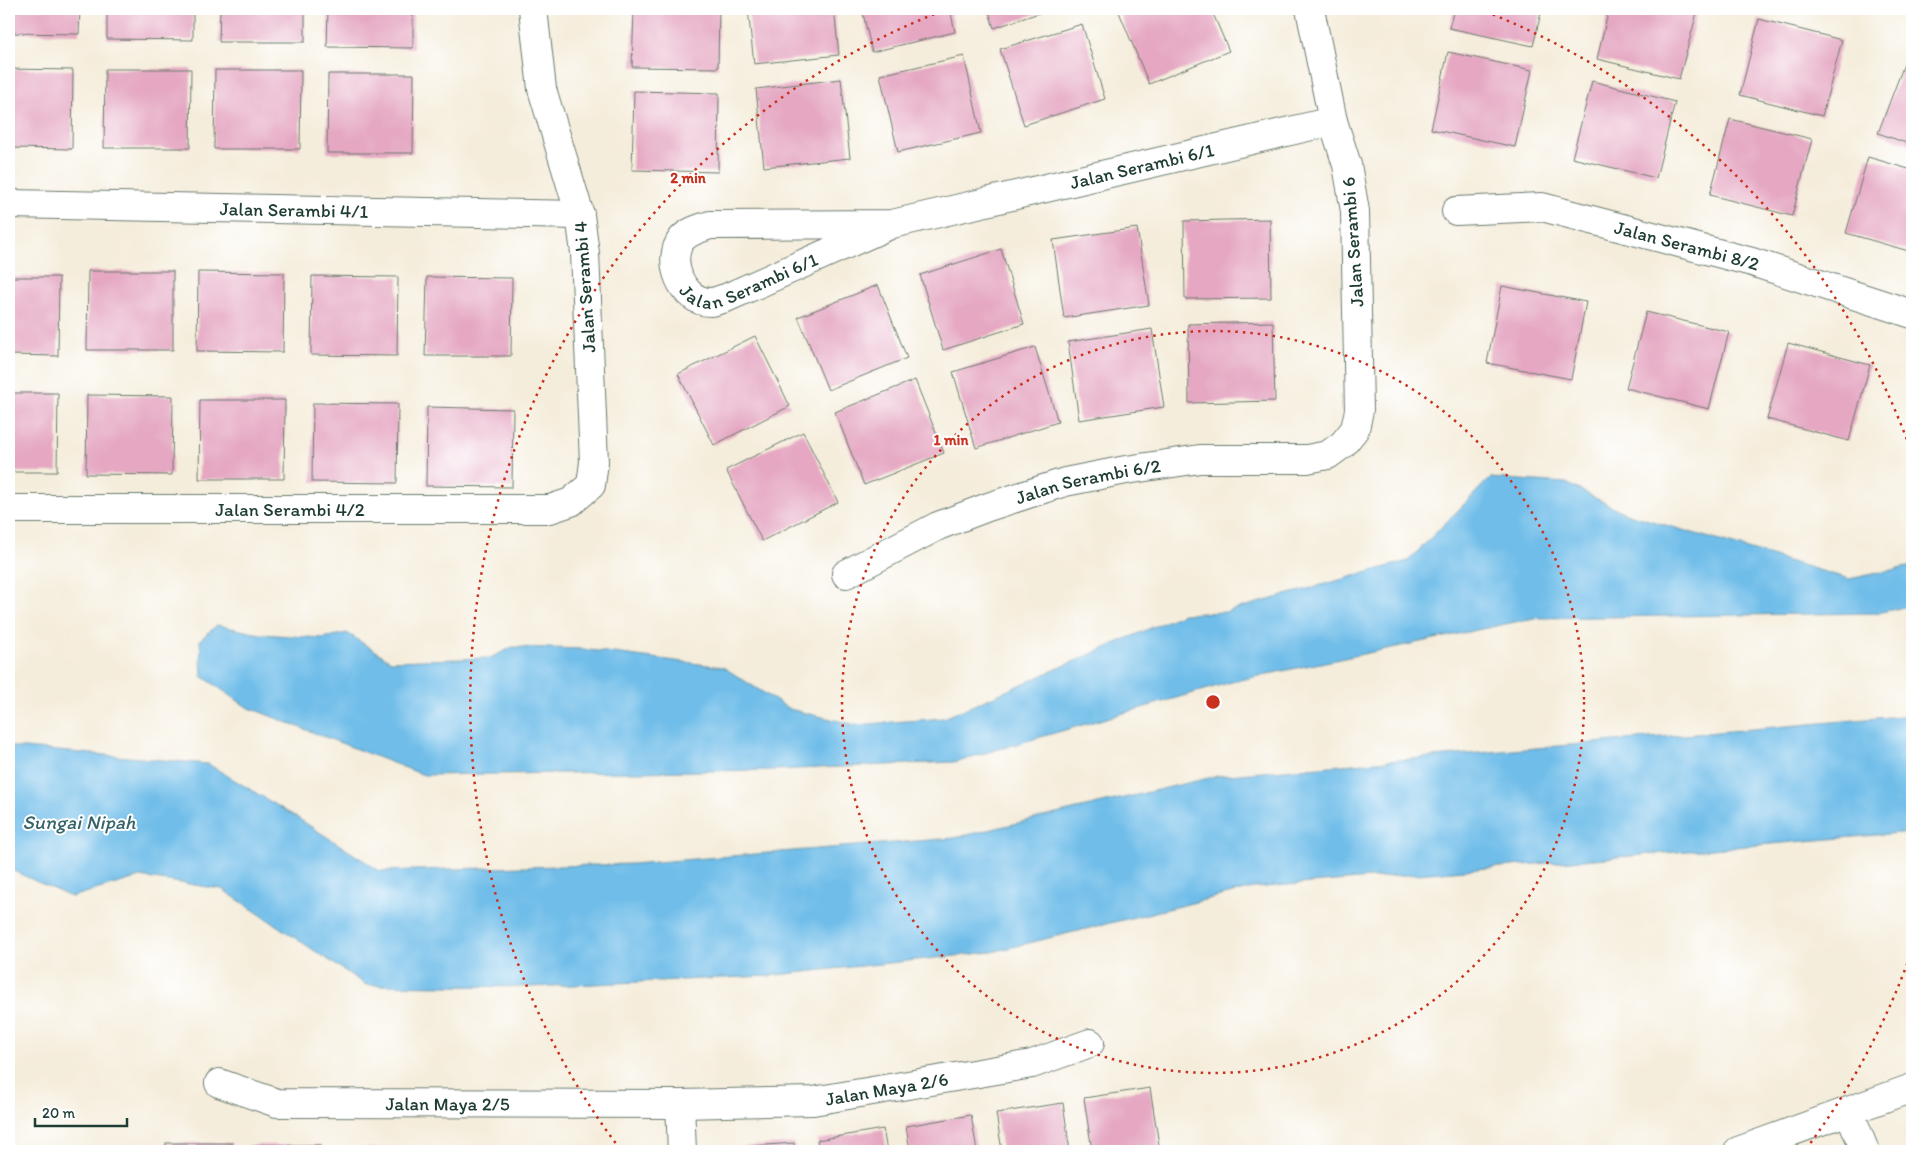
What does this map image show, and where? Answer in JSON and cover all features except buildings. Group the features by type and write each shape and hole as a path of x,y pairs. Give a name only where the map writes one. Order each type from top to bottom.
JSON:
{"street":[{"name":"Jalan Serambi 4","path":"532,9 542,89 580,215 585,253 594,462 591,485 572,502"},
{"name":"Jalan Serambi 6","path":"1310,9 1333,121 1347,165 1355,211 1359,410 1355,429 1343,444"},
{"name":"Jalan Serambi 6/1","path":"892,224 710,225 697,229 683,238 676,251 675,268 684,287 696,298 710,302 726,298 892,224 1333,121"},
{"name":"Jalan Serambi 4/1","path":"9,204 580,215"},
{"name":"Jalan Serambi 8/2","path":"1456,211 1542,207 1752,262 1912,314"},
{"name":"Jalan Serambi 6/2","path":"846,574 938,526 988,506 1065,482 1126,470 1200,460 1307,459 1328,455 1343,444"},
{"name":"Jalan Serambi 4/2","path":"9,509 521,511 550,510 572,502"},
{"name":"Jalan Maya 2/6","path":"680,1104 814,1101 1032,1064 1090,1043"},
{"name":"Jalan Maya 2/5","path":"219,1083 277,1103 680,1104"},
{"path":"1738,1151 1912,1088"},
{"path":"680,1104 682,1151"},
{"path":"1849,1111 1865,1151"}],"water":[{"path":"1490,478 1566,483 1625,513 1849,579 1912,566 1912,605 1878,613 1534,618 1235,681 954,762 773,770 424,775 247,707 202,676 200,640 217,625 260,634 322,638 347,633 391,661 490,658 513,647 582,649 723,667 789,709 856,725 944,718 1183,614 1225,612 1408,561"},
{"name":"Sungai Nipah","path":"1912,715 1912,832 1253,888 992,952 767,976 530,987 366,985 222,889 140,877 71,897 9,869 9,744 13,747 208,764 380,871 632,864 954,838 1217,776"}]}
